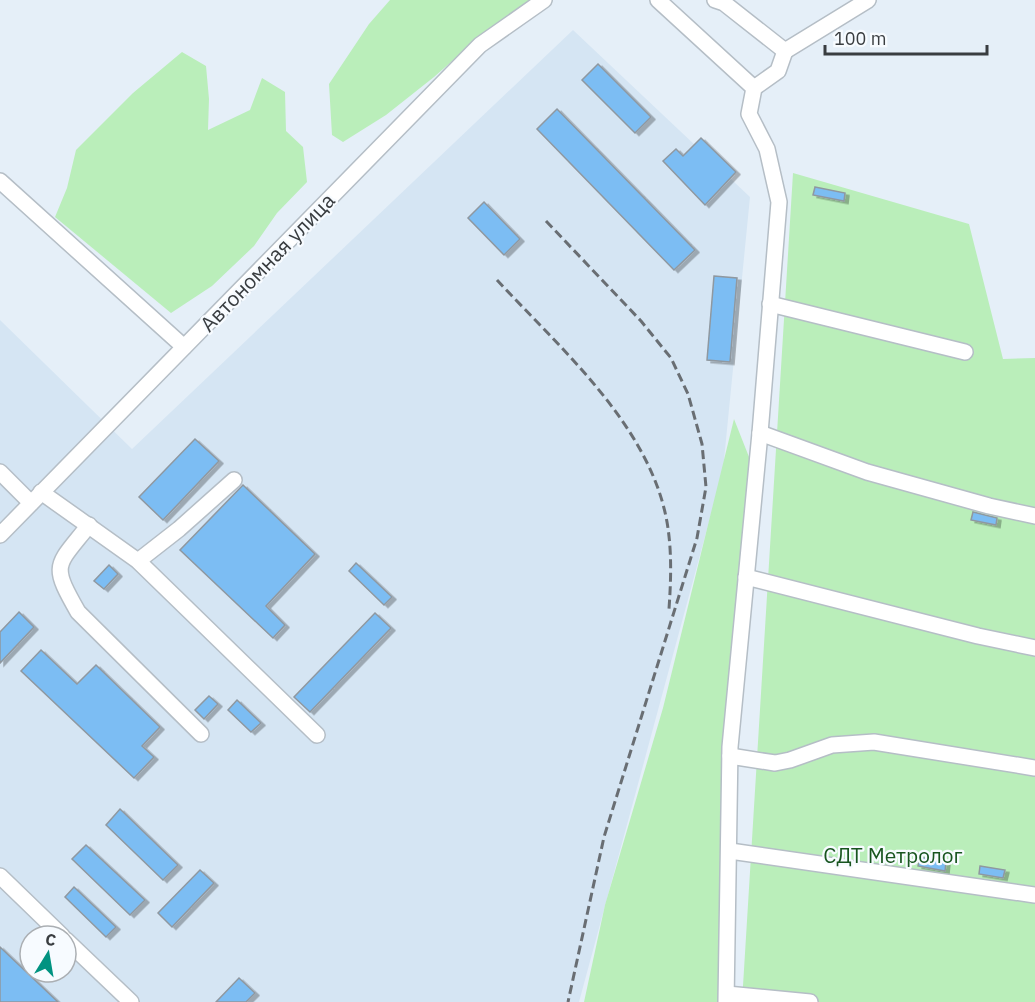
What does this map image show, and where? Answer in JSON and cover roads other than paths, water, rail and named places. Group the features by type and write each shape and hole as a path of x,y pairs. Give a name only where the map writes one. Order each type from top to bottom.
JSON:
{"street":[{"name":"Автономная улица","path":"0,536 480,45 544,0"},
{"path":"658,0 753,88"},
{"path":"715,0 724,3 785,51"},
{"path":"810,1002 727,998 730,756 779,202 767,149 749,114 753,88 778,71 785,51 868,0"},
{"path":"0,181 184,347"},
{"path":"770,304 965,352"},
{"path":"760,433 867,472 988,506 1035,516"},
{"path":"0,472 36,498 88,525 138,561 317,735"},
{"path":"138,561 234,480"},
{"path":"88,525 61,561 59,571 64,588 78,612 201,734"},
{"path":"746,577 978,636 1035,648"},
{"path":"730,756 774,763 832,745 874,742 1035,768"},
{"path":"730,851 1035,895"},
{"path":"0,876 50,924"},
{"path":"78,951 131,1002"}],"railway":[{"path":"546,221 641,321 671,358 688,394 702,444 706,487 697,538 604,837 568,1002"},
{"path":"497,280 600,391 623,421 642,453 657,487 667,522 671,566 669,609"}],"park label":[{"name":"СДТ Метролог","path":"893,855"}]}
